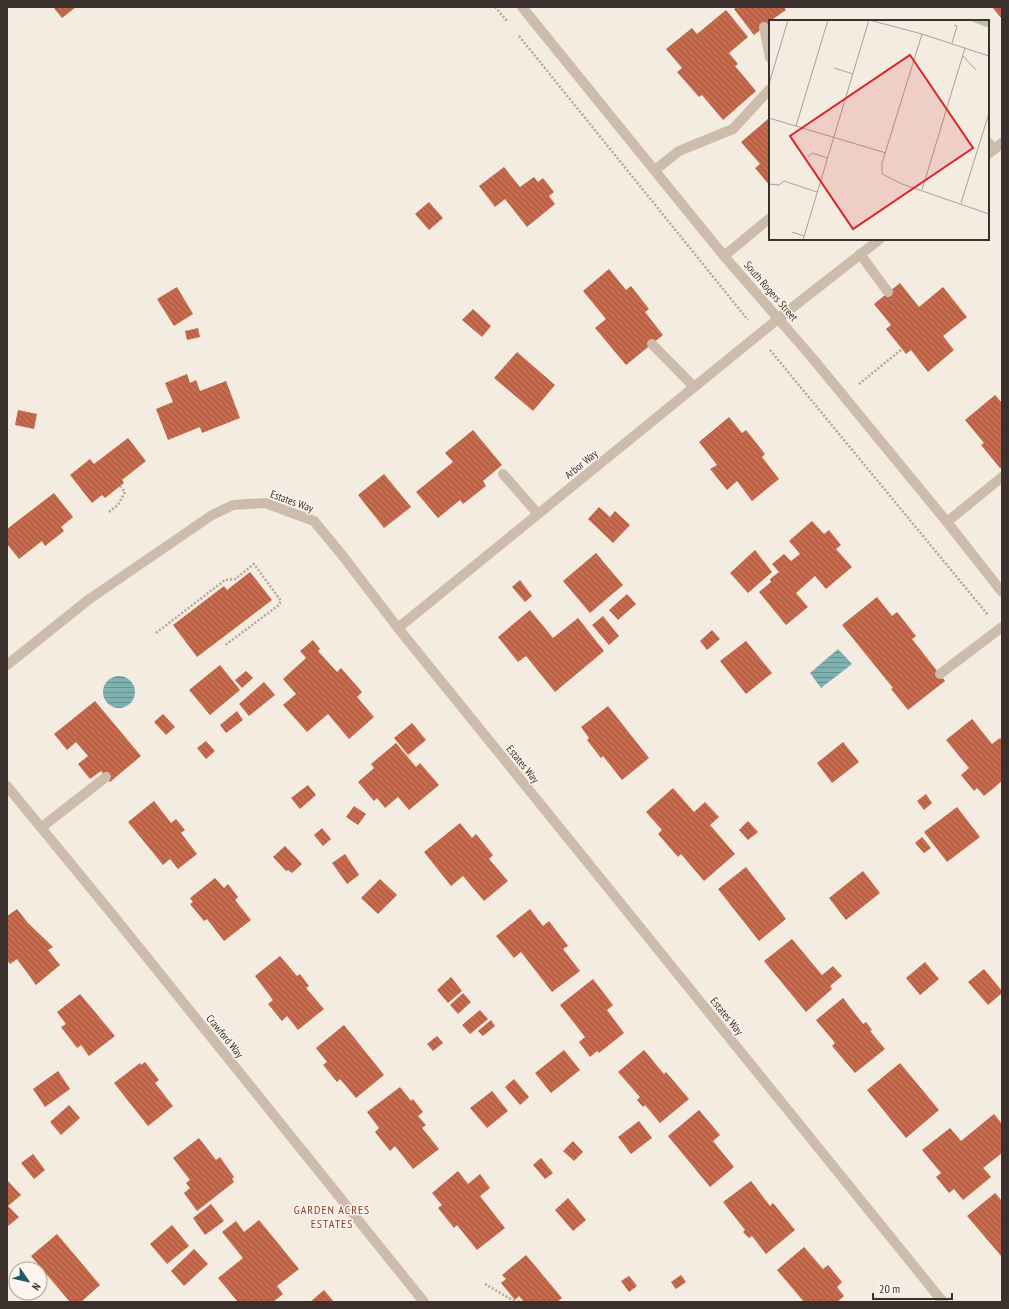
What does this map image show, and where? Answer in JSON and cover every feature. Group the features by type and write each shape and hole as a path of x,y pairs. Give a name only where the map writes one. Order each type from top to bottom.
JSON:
{"street":[{"name":"South Rogers Street","path":"522,7 724,256 779,318 844,396 1002,592"},
{"path":"764,27 769,53"},
{"path":"655,170 679,151 733,129 769,89"},
{"path":"724,256 769,219"},
{"name":"Arbor Way","path":"398,628 779,318 879,240"},
{"path":"860,254 888,292"},
{"path":"652,344 694,387"},
{"path":"503,474 538,514"},
{"path":"947,522 1002,477"},
{"name":"Estates Way","path":"7,665 88,600 212,515 233,505 265,503 314,521 398,628 943,1302"},
{"path":"940,674 1001,628"},
{"path":"42,827 106,777"},
{"name":"Crawford Way","path":"7,786 42,827 424,1302"}],"path":[{"path":"495,7 510,25"},
{"path":"515,31 743,314"},
{"path":"768,347 1001,628"},
{"path":"844,396 902,349"},
{"path":"109,512 118,505 125,492 120,486"},
{"path":"156,633 225,580 235,579 254,564 281,601 279,605 224,646"},
{"path":"485,1284 517,1302 522,1299"}],"water":[{"path":"838,649 852,664 821,688 810,673"},
{"path":"116,676 122,676 132,683 135,692 134,698 128,705 122,708 116,708 106,701 103,695 103,689 110,679"}],"building":[{"path":"53,7 76,7 62,18"},
{"path":"737,7 784,7 786,10 771,20 769,20 769,23 754,35 734,9"},
{"path":"992,7 1002,7 1002,19"},
{"path":"726,10 748,37 729,53 738,64 735,66 756,91 723,120 702,95 699,97 677,72 682,68 666,49 692,28 697,34"},
{"path":"768,119 769,120 769,185 755,168 760,164 741,142"},
{"path":"504,167 520,187 534,177 538,182 543,178 554,192 549,196 555,204 527,227 505,199 495,207 479,186"},
{"path":"429,202 443,218 429,230 415,214"},
{"path":"609,269 626,290 631,286 649,309 645,312 663,335 626,365 595,328 606,319 583,291"},
{"path":"900,283 919,307 943,287 967,317 943,336 954,350 928,372 911,350 906,354 886,329 891,325 874,304"},
{"path":"177,287 193,314 174,326 157,299"},
{"path":"473,309 491,326 482,337 462,320"},
{"path":"198,328 200,337 187,340 185,331"},
{"path":"517,352 555,385 533,411 494,378"},
{"path":"187,374 190,383 196,380 200,391 226,381 240,418 202,433 200,427 168,440 156,409 173,402 165,383"},
{"path":"995,395 1002,403 1002,467 1000,468 981,445 984,443 965,420"},
{"path":"18,410 37,414 34,429 15,425"},
{"path":"729,417 742,433 746,430 765,454 762,457 779,479 752,501 737,481 727,490 710,469 717,465 699,442"},
{"path":"473,430 502,465 483,481 486,486 463,504 460,500 438,518 416,492 453,462 445,453"},
{"path":"128,438 146,461 122,480 124,483 105,498 102,495 92,503 70,475 90,459 94,464"},
{"path":"384,474 411,507 384,528 358,495"},
{"path":"54,493 73,517 61,527 64,531 45,546 42,541 19,559 7,544 7,529"},
{"path":"599,507 610,517 615,511 630,525 613,543 588,519"},
{"path":"812,521 824,534 829,530 841,545 836,549 852,567 826,589 815,576 796,593 808,607 786,625 759,592 771,582 770,579 779,572 772,564 784,554 791,561 800,554 789,541"},
{"path":"755,550 772,572 748,593 730,573"},
{"path":"596,553 623,585 590,613 563,581"},
{"path":"250,572 272,600 197,657 173,625 224,586 227,590"},
{"path":"520,580 532,596 525,602 512,587"},
{"path":"627,594 636,604 618,620 609,610"},
{"path":"877,597 892,616 897,612 916,636 912,639 945,681 908,710 891,689 893,688 842,625"},
{"path":"530,610 553,638 578,618 604,651 555,692 526,656 518,662 498,637"},
{"path":"603,616 619,636 609,645 592,625"},
{"path":"712,630 720,639 707,650 700,641"},
{"path":"313,640 320,649 318,651 337,672 341,668 362,692 357,697 374,717 349,739 328,714 307,732 283,705 296,694 283,679 306,658 300,651"},
{"path":"746,641 772,673 746,694 720,661"},
{"path":"220,665 240,690 210,715 189,690"},
{"path":"246,671 253,678 242,688 235,680"},
{"path":"264,682 275,695 249,716 239,704"},
{"path":"95,701 141,756 110,782 101,771 90,779 78,764 88,756 76,742 67,750 54,734"},
{"path":"608,706 649,758 622,780 603,756 601,758 587,740 589,738 581,727"},
{"path":"237,711 243,720 226,733 220,725"},
{"path":"163,714 175,727 166,735 154,722"},
{"path":"972,719 992,744 1000,738 1002,740 1002,781 984,796 977,788 974,791 961,775 969,768 946,740"},
{"path":"412,723 426,740 408,755 394,738"},
{"path":"206,741 215,751 206,759 197,748"},
{"path":"843,742 859,762 832,783 817,763"},
{"path":"396,743 416,767 420,763 439,785 409,810 398,797 385,808 377,798 374,801 358,782 374,768 371,764"},
{"path":"308,785 316,795 300,809 291,798"},
{"path":"673,788 694,812 705,802 719,817 710,825 735,854 704,881 681,854 678,857 658,834 662,830 646,812"},
{"path":"926,794 932,803 924,810 917,801"},
{"path":"154,801 171,823 176,819 185,830 181,833 197,854 178,869 170,859 163,865 128,822"},
{"path":"354,806 366,814 358,825 346,817"},
{"path":"957,807 980,837 947,862 924,832"},
{"path":"748,821 758,832 748,840 739,830"},
{"path":"460,823 472,838 476,834 493,855 489,859 508,881 484,901 463,876 451,886 424,852"},
{"path":"322,828 331,839 323,846 314,835"},
{"path":"922,837 931,848 924,853 915,843"},
{"path":"285,846 302,864 292,873 288,870 286,871 273,857"},
{"path":"345,854 359,875 347,884 332,863"},
{"path":"746,867 786,919 759,941 718,889"},
{"path":"863,871 880,893 846,920 829,898"},
{"path":"215,878 224,888 228,884 238,897 235,900 251,920 224,941 207,919 204,921 190,904 193,902 190,898"},
{"path":"380,879 397,895 378,914 361,898"},
{"path":"17,909 28,923 53,947 48,950 60,965 36,985 17,959 10,964 7,960 7,916"},
{"path":"530,909 543,926 549,921 568,946 563,949 580,971 552,992 521,952 514,958 496,936"},
{"path":"792,939 822,975 833,966 842,976 830,986 832,989 806,1012 764,961"},
{"path":"280,956 297,976 300,974 309,986 306,988 324,1009 298,1030 287,1016 282,1021 268,1004 273,1000 255,976"},
{"path":"925,962 939,979 920,995 906,978"},
{"path":"984,969 1002,991 1002,993 988,1005 968,982"},
{"path":"451,977 462,991 448,1003 437,990"},
{"path":"593,979 613,1005 607,1010 624,1033 599,1053 597,1051 590,1057 579,1042 585,1037 560,1005"},
{"path":"463,993 471,1002 458,1014 450,1005"},
{"path":"80,994 115,1036 89,1056 81,1045 77,1048 61,1027 66,1024 57,1012"},
{"path":"843,998 863,1024 866,1022 872,1030 870,1031 885,1049 855,1073 832,1046 835,1043 816,1020"},
{"path":"480,1010 488,1019 470,1034 462,1025"},
{"path":"491,1020 495,1026 483,1036 478,1031"},
{"path":"344,1025 384,1075 356,1098 340,1079 337,1082 323,1065 327,1062 316,1048"},
{"path":"437,1036 443,1043 433,1051 427,1044"},
{"path":"564,1050 580,1070 551,1093 535,1073"},
{"path":"644,1050 664,1074 666,1072 689,1099 660,1123 645,1105 643,1107 637,1100 640,1097 618,1072"},
{"path":"145,1062 159,1080 155,1083 173,1106 148,1126 114,1083 140,1063 141,1065"},
{"path":"900,1063 939,1110 906,1138 867,1090"},
{"path":"58,1071 70,1089 45,1107 33,1089"},
{"path":"514,1079 529,1097 520,1105 505,1087"},
{"path":"400,1087 411,1101 413,1099 423,1112 418,1116 426,1125 422,1128 439,1149 413,1169 395,1146 390,1151 375,1132 379,1128 367,1112"},
{"path":"492,1091 508,1111 487,1128 470,1108"},
{"path":"69,1105 80,1118 61,1135 50,1122"},
{"path":"699,1110 720,1135 713,1141 734,1167 710,1187 668,1136"},
{"path":"994,1114 1002,1124 1002,1153 983,1168 991,1177 963,1200 954,1189 949,1193 936,1177 941,1173 922,1150 950,1128 961,1141"},
{"path":"639,1121 652,1138 631,1154 618,1137"},
{"path":"199,1138 216,1160 220,1157 234,1177 232,1179 234,1182 197,1211 184,1193 190,1188 186,1183 190,1180 173,1158"},
{"path":"573,1141 583,1152 574,1161 563,1151"},
{"path":"33,1154 45,1170 34,1179 21,1163"},
{"path":"541,1158 553,1173 545,1179 533,1165"},
{"path":"458,1171 468,1184 480,1174 490,1188 480,1196 505,1228 477,1250 457,1225 454,1228 438,1208 442,1205 432,1193"},
{"path":"7,1180 21,1195 8,1206 19,1217 7,1227"},
{"path":"751,1181 770,1206 773,1203 795,1230 766,1254 752,1236 749,1238 743,1232 745,1230 723,1202"},
{"path":"995,1193 1002,1201 1002,1257 967,1216"},
{"path":"568,1198 586,1220 573,1231 555,1210"},
{"path":"211,1204 224,1221 205,1235 193,1218"},
{"path":"259,1220 299,1269 277,1286 283,1294 273,1302 238,1302 218,1278 243,1258 222,1232 236,1221 244,1232"},
{"path":"172,1225 189,1246 167,1264 150,1244"},
{"path":"57,1234 100,1285 81,1302 70,1302 48,1276 48,1261 35,1261 31,1256"},
{"path":"804,1247 823,1269 828,1265 842,1282 837,1287 844,1296 837,1302 804,1302 777,1270"},
{"path":"194,1249 208,1264 184,1286 171,1271"},
{"path":"526,1255 562,1298 557,1302 524,1302 519,1296 515,1300 501,1283 506,1279 502,1275"},
{"path":"681,1275 686,1282 676,1289 671,1282"},
{"path":"629,1276 637,1286 629,1292 621,1281"},
{"path":"324,1290 334,1302 310,1302"}],"district":[{"name":"GARDEN ACRES ESTATES","path":"332,1216"}]}
